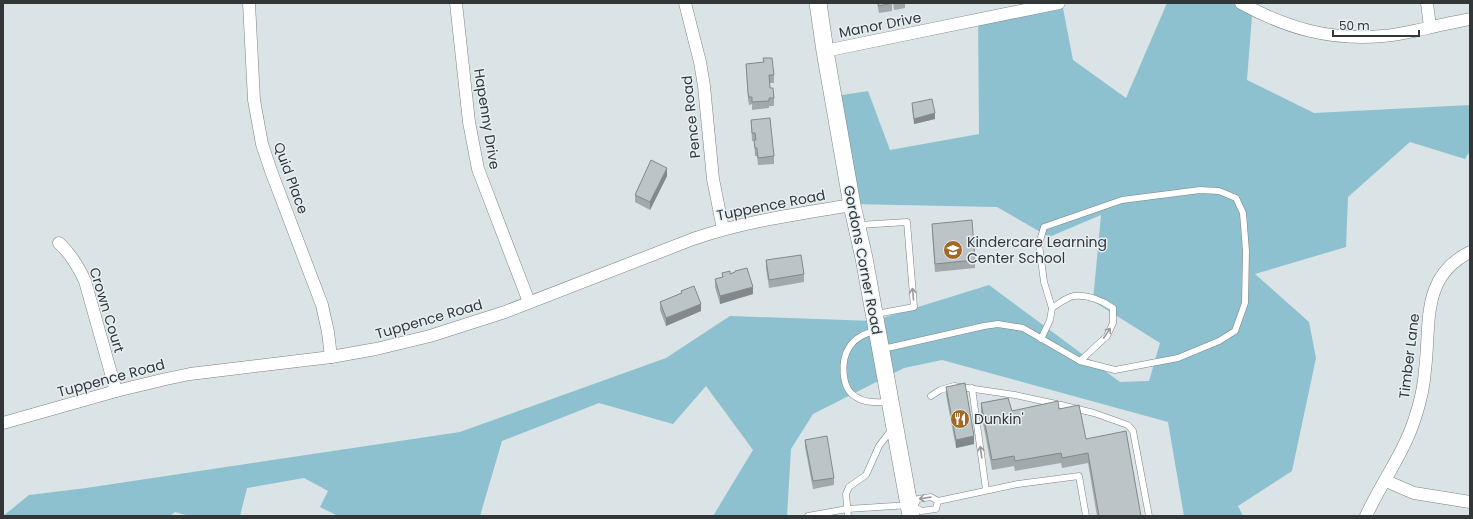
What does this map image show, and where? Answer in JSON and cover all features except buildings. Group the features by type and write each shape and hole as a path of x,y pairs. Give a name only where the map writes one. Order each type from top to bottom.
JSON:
{"street":[{"name":"Quid Place","path":"249,3 254,100 262,144 322,305 328,332 331,357"},
{"name":"Hapenny Drive","path":"456,3 469,122 478,169 529,302"},
{"name":"Pence Road","path":"685,3 703,78 713,179 723,229"},
{"name":"Gordons Corner Road","path":"818,3 824,51 852,205 858,225 890,402 912,509"},
{"name":"Manor Drive","path":"824,51 1059,3"},
{"path":"1241,3 1270,19 1298,29 1340,36 1366,38 1385,36 1470,19"},
{"path":"1427,3 1430,27"},
{"name":"Tuppence Road","path":"3,423 116,391 190,374 331,357 376,349 430,336 505,312 723,229 750,222 852,205"},
{"name":"Crown Court","path":"59,243 70,253 85,281 116,391"},
{"name":"Timber Lane","path":"1366,516 1386,481 1411,430 1419,404 1426,370 1430,304 1433,291 1439,278 1445,270 1461,257 1470,252"},
{"path":"1386,481 1414,493 1470,502"}],"lane":[{"path":"881,350 998,324 1023,328 1042,339 1080,361 1115,370 1178,358 1219,341 1235,331 1244,303 1246,251 1243,213 1236,198 1219,191 1200,190 1122,200 1044,227 1039,244 1044,282 1052,308 1050,320 1042,339"},
{"path":"858,225 907,222 914,308 876,322 848,348 844,360 846,384 850,393 864,401 875,403 890,402"},
{"path":"1052,308 1074,296 1087,297 1104,302 1113,308 1113,323 1106,336 1080,361"},
{"path":"931,396 940,390 954,386 972,388 1061,404 1128,426 1134,431 1149,516"},
{"path":"972,388 986,490"},
{"path":"848,516 846,494 849,487 866,475 879,446 895,425"},
{"path":"912,509 918,499 931,497 938,501 986,490 1079,476 1086,516"},
{"path":"808,516 847,509 912,509 921,511 936,509 938,501"}],"shaded area":[{"path":"1062,3 1073,60 1126,98 1167,3 1253,3 1247,80 1314,113 1470,105 1470,151 1465,159 1410,142 1348,197 1346,247 1255,274 1309,322 1316,358 1292,471 1238,506 1243,516 1184,516 1168,422 942,360 904,368 813,414 791,449 787,516 713,516 753,450 706,386 673,424 599,403 502,441 480,516 338,516 320,507 328,491 304,478 247,488 240,516 189,516 175,512 170,516 3,516 29,495 86,488 460,432 666,358 730,316 873,321 989,285 1120,382 1149,381 1160,343 1093,301 1101,215 1049,237 997,207 850,204 830,97 868,91 890,150 979,134 978,14"}],"place":[{"name":"Kindercare Learning Center School","path":"953,250"},
{"name":"Dunkin'","path":"960,419"}]}
